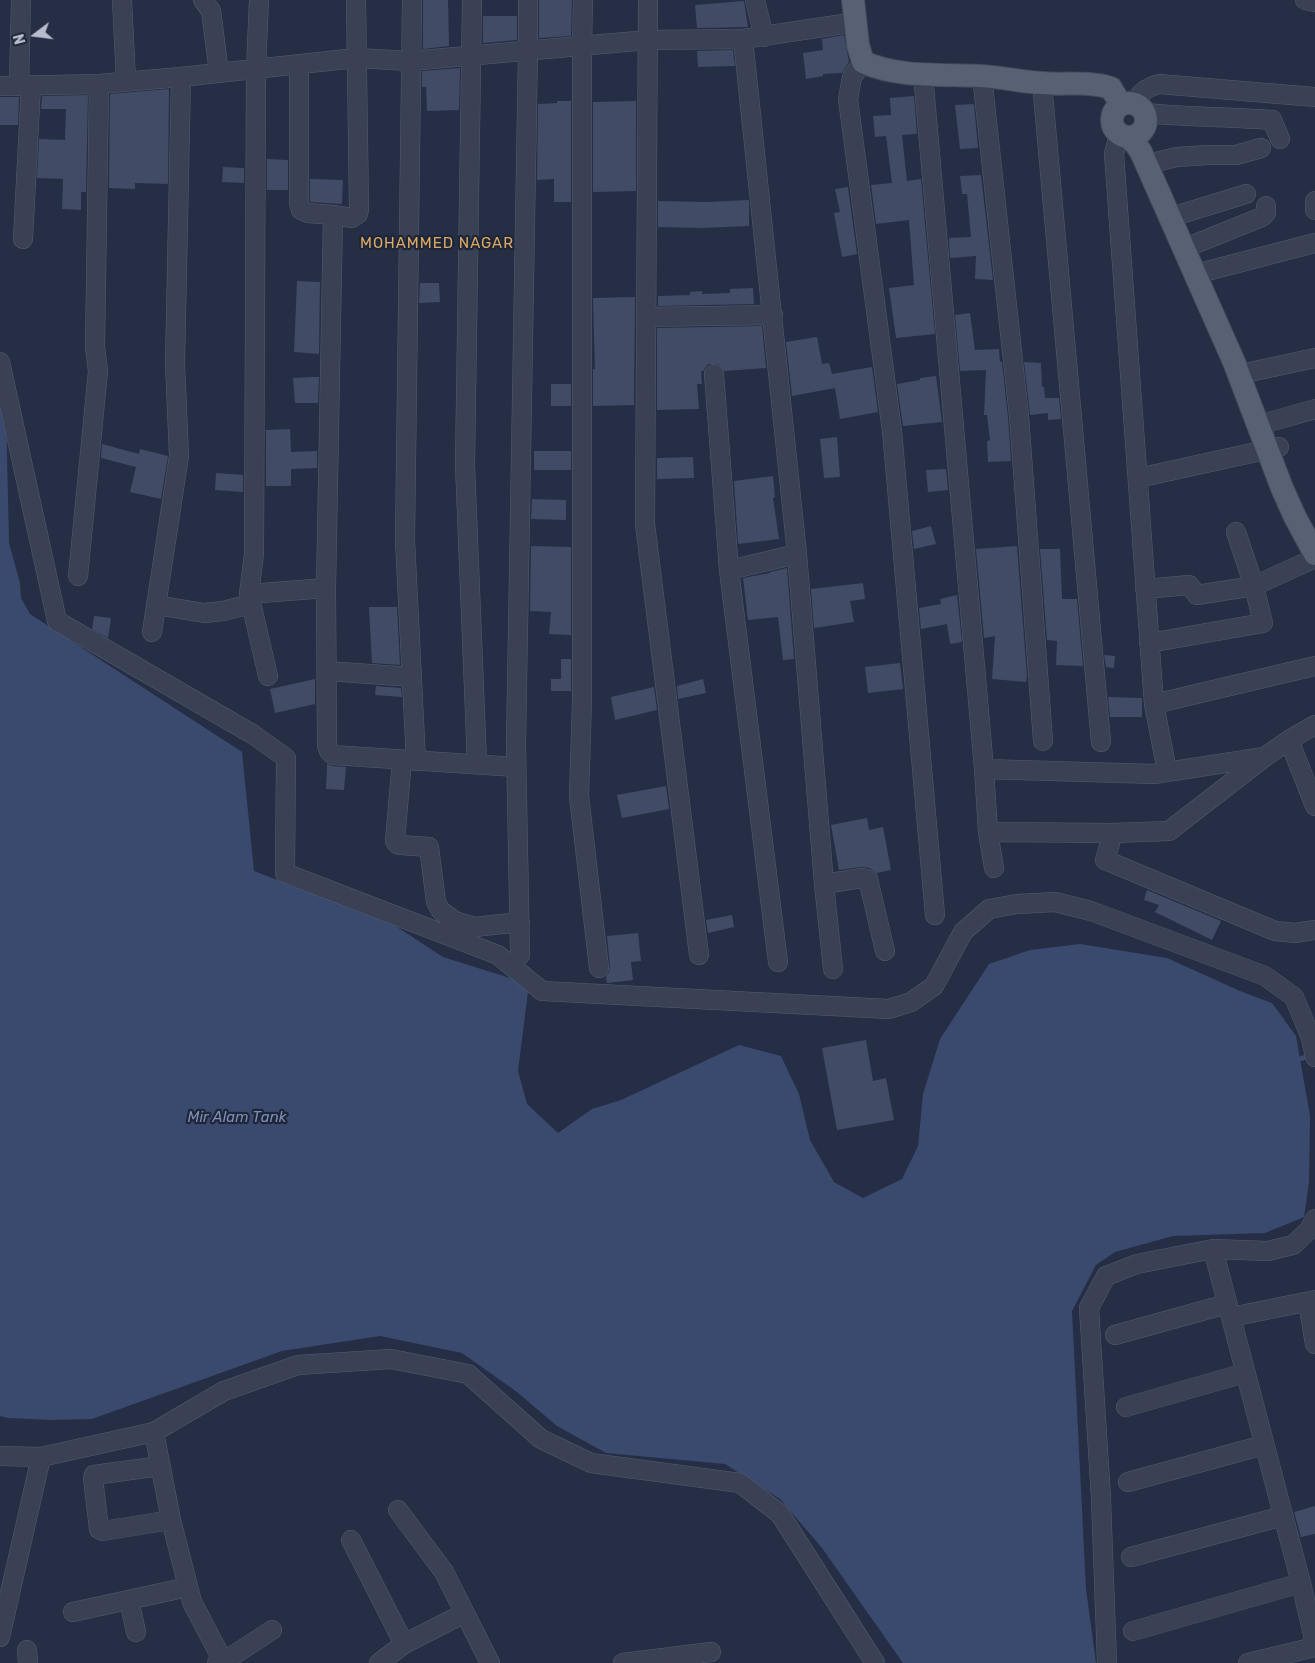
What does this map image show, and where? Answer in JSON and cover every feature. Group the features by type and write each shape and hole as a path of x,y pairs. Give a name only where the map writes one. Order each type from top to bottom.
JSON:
{"main road":[{"path":"852,0 858,45 863,62 874,68 923,74 982,76 1042,83 1101,85 1111,88 1156,162 1195,244 1202,274 1234,362 1273,448 1294,486 1315,531"},
{"path":"1132,120 1135,143 1250,372 1269,422 1273,448 1295,517 1315,554"}],"street":[{"path":"21,0 25,85 23,239"},
{"path":"122,0 126,81"},
{"path":"203,0 210,10 212,18 219,73"},
{"path":"259,0 256,68 254,554 250,599 268,676"},
{"path":"299,65 299,203 301,210 308,213 352,218 358,214 359,209 356,0"},
{"path":"412,0 405,540 412,677 409,760 395,841 400,845 429,847 436,902 442,911 455,922 475,927 520,922"},
{"path":"472,0 465,464 478,763"},
{"path":"520,956 516,767 528,0"},
{"path":"584,0 582,46 582,700 579,796 599,968"},
{"path":"648,0 645,524 699,955"},
{"path":"755,0 764,37"},
{"path":"1305,0 1315,2"},
{"path":"0,86 99,84 182,78 356,58 410,60 648,40 743,39 856,22"},
{"path":"743,39 798,554 824,884 833,970"},
{"path":"863,62 852,77 848,99 892,431 935,915"},
{"path":"923,74 988,832 994,868"},
{"path":"982,76 1019,416 1044,741"},
{"path":"152,632 179,456 174,364 182,78"},
{"path":"1042,83 1102,742"},
{"path":"78,576 98,371 95,347 99,84"},
{"path":"1167,772 1154,704 1114,154 1132,120 1140,93 1148,87 1159,84 1315,97"},
{"path":"1132,120 1178,117 1231,117 1272,120 1280,139"},
{"path":"1156,162 1177,157 1236,155 1261,148"},
{"path":"1181,214 1246,194"},
{"path":"1315,201 1315,210"},
{"path":"1195,244 1262,217 1266,213 1266,206"},
{"path":"332,215 326,588 329,751 333,755 478,763 516,767"},
{"path":"1202,274 1315,243"},
{"path":"646,317 773,315"},
{"path":"1250,372 1315,358"},
{"path":"0,362 57,622 254,735 286,758 285,873 498,955 542,991 889,1009 912,1002 934,986 963,932 990,909 1017,904 1055,902 1091,911 1265,976 1294,997 1314,1050"},
{"path":"714,374 729,570 778,962"},
{"path":"1269,422 1315,409"},
{"path":"1138,478 1273,448"},
{"path":"1149,643 1263,623 1254,586 1236,532"},
{"path":"729,570 798,554"},
{"path":"1145,589 1189,585 1197,595 1254,586 1315,558"},
{"path":"156,605 204,613 223,611 250,599 326,588"},
{"path":"1154,704 1315,666"},
{"path":"327,671 412,677"},
{"path":"988,832 1113,833 1169,831 1266,756 1315,725"},
{"path":"1289,740 1315,806"},
{"path":"984,769 1154,774 1266,756"},
{"path":"1113,833 1105,860 1275,931 1295,933 1315,930"},
{"path":"824,884 862,878 868,879 885,951"},
{"path":"1107,1663 1101,1498 1089,1308 1106,1276 1137,1264 1213,1249 1268,1251 1293,1245 1309,1230 1315,1219"},
{"path":"1213,1249 1315,1643"},
{"path":"1114,1335 1229,1310 1311,1301 1315,1344"},
{"path":"0,1456 41,1457 154,1432 224,1392 298,1365 391,1359 468,1374 541,1439 591,1463 740,1483 780,1514 875,1663"},
{"path":"1126,1407 1245,1373"},
{"path":"154,1432 172,1520 192,1602 221,1663 272,1630"},
{"path":"1128,1482 1264,1445"},
{"path":"0,1637 41,1457"},
{"path":"161,1466 94,1475 99,1529 103,1531 172,1520"},
{"path":"398,1510 444,1572 490,1663"},
{"path":"1131,1557 1283,1516"},
{"path":"351,1540 404,1644"},
{"path":"1133,1631 1301,1583"},
{"path":"73,1612 188,1587"},
{"path":"129,1600 136,1632"},
{"path":"379,1663 404,1644 464,1614"},
{"path":"1248,1663 1315,1647"},
{"path":"622,1663 712,1652"}],"water":[{"name":"Mir Alam Tank","path":"0,383 6,411 9,543 20,583 21,598 30,614 242,752 254,871 394,925 443,957 529,984 518,1071 527,1104 558,1133 592,1109 621,1100 739,1045 781,1056 799,1094 810,1140 834,1182 863,1198 902,1179 918,1146 923,1094 940,1039 989,964 1030,950 1080,944 1167,958 1240,991 1272,1003 1296,1036 1310,1116 1309,1182 1304,1217 1265,1233 1173,1236 1115,1252 1096,1265 1072,1311 1086,1589 1096,1663 903,1663 822,1548 780,1499 725,1464 606,1453 557,1426 517,1392 462,1353 380,1336 282,1351 92,1419 51,1420 0,1416"}],"building":[{"path":"423,0 448,0 449,46 423,49"},
{"path":"539,0 572,0 571,36 539,38"},
{"path":"744,1 748,27 697,28 695,5"},
{"path":"483,16 517,16 517,40 483,43"},
{"path":"844,35 849,62 842,73 823,74 823,76 806,79 803,53 823,50 822,39"},
{"path":"733,50 735,66 698,67 697,51"},
{"path":"460,68 459,110 427,111 426,87 422,87 422,71"},
{"path":"169,89 168,184 135,183 135,189 109,188 110,94"},
{"path":"88,95 86,192 81,192 81,210 62,209 63,179 37,178 39,139 65,140 66,109 41,109 42,96"},
{"path":"914,96 917,134 902,135 907,181 921,179 935,334 896,338 889,288 914,285 909,220 876,224 871,185 892,183 886,136 875,137 873,116 891,115 890,98"},
{"path":"0,97 19,97 18,125 0,125"},
{"path":"557,101 571,101 571,202 554,202 554,179 537,180 538,104 557,103"},
{"path":"636,101 636,191 593,192 593,102"},
{"path":"974,104 978,148 960,149 955,105"},
{"path":"267,159 288,160 288,190 267,190"},
{"path":"223,167 244,168 244,183 222,182"},
{"path":"981,175 993,280 975,279 976,256 950,258 949,238 971,237 967,194 962,194 960,176"},
{"path":"310,179 343,180 342,204 310,202"},
{"path":"848,187 857,254 842,257 834,213 840,212 835,189"},
{"path":"749,200 749,226 658,227 658,201 706,202"},
{"path":"297,281 320,282 319,354 294,352"},
{"path":"420,283 439,283 440,302 419,303"},
{"path":"753,288 754,304 658,306 658,296 690,295 690,292 702,291 702,294 730,293 730,289"},
{"path":"635,297 634,405 593,406 593,369 595,369 593,298"},
{"path":"970,313 975,350 999,349 1008,417 1011,461 988,462 987,441 990,440 987,415 984,415 986,370 960,371 955,315"},
{"path":"762,326 766,368 724,371 718,364 708,364 701,371 702,384 697,384 699,409 657,410 657,328"},
{"path":"817,337 822,364 829,363 832,374 872,367 878,412 840,419 835,388 792,396 786,342"},
{"path":"1024,362 1041,363 1042,387 1044,387 1045,398 1059,398 1061,419 1048,420 1048,413 1030,415"},
{"path":"936,376 942,422 903,426 897,384"},
{"path":"319,377 318,403 295,403 293,378"},
{"path":"551,384 571,384 571,406 551,406"},
{"path":"290,429 291,452 317,451 317,468 291,469 291,486 266,486 266,430"},
{"path":"837,437 840,477 824,478 820,439"},
{"path":"102,444 139,454 140,449 168,456 161,499 130,492 136,467 101,458"},
{"path":"534,451 571,451 571,470 534,470"},
{"path":"693,457 694,478 657,479 657,458"},
{"path":"946,469 948,490 928,492 926,470"},
{"path":"216,473 243,475 243,492 215,490"},
{"path":"773,476 775,497 773,498 779,539 738,544 734,481"},
{"path":"532,499 566,500 566,520 531,519"},
{"path":"931,526 936,544 914,549 912,531"},
{"path":"531,546 571,547 571,635 549,634 551,612 530,611"},
{"path":"1017,546 1026,682 992,679 995,636 984,638 976,549"},
{"path":"1040,549 1060,549 1062,599 1077,599 1083,666 1056,665 1057,641 1047,640"},
{"path":"787,568 794,659 783,660 778,617 748,620 743,578"},
{"path":"863,583 865,599 850,601 854,622 814,628 811,589"},
{"path":"957,595 962,642 950,644 947,624 921,629 919,608 941,604 940,599"},
{"path":"369,607 397,607 400,665 372,663"},
{"path":"94,616 111,618 108,638 92,629"},
{"path":"1104,655 1115,656 1114,668 1106,667"},
{"path":"561,659 571,659 571,691 551,691 551,679 561,679"},
{"path":"900,663 903,689 868,693 865,667"},
{"path":"315,679 315,704 275,713 270,689"},
{"path":"703,679 706,693 678,699 677,686"},
{"path":"376,686 401,688 402,697 375,695"},
{"path":"654,687 657,710 615,720 611,697"},
{"path":"1108,697 1142,698 1142,717 1110,717"},
{"path":"327,764 346,767 344,790 326,789"},
{"path":"666,786 669,809 622,818 617,795"},
{"path":"867,818 869,830 883,827 891,870 877,873 870,868 861,867 839,870 831,825"},
{"path":"1147,890 1221,921 1212,940 1155,912 1159,905 1144,900"},
{"path":"732,915 734,927 708,933 706,920"},
{"path":"638,933 641,961 631,962 633,980 607,983 606,976 610,967 607,936"},
{"path":"866,1040 873,1081 886,1078 894,1120 837,1130 822,1048"},
{"path":"1315,1506 1315,1534 1301,1537 1294,1512"}],"waterway":[{"path":"1294,1061 1312,1055"}],"district":[{"name":"MOHAMMED NAGAR","path":"437,244"}]}
